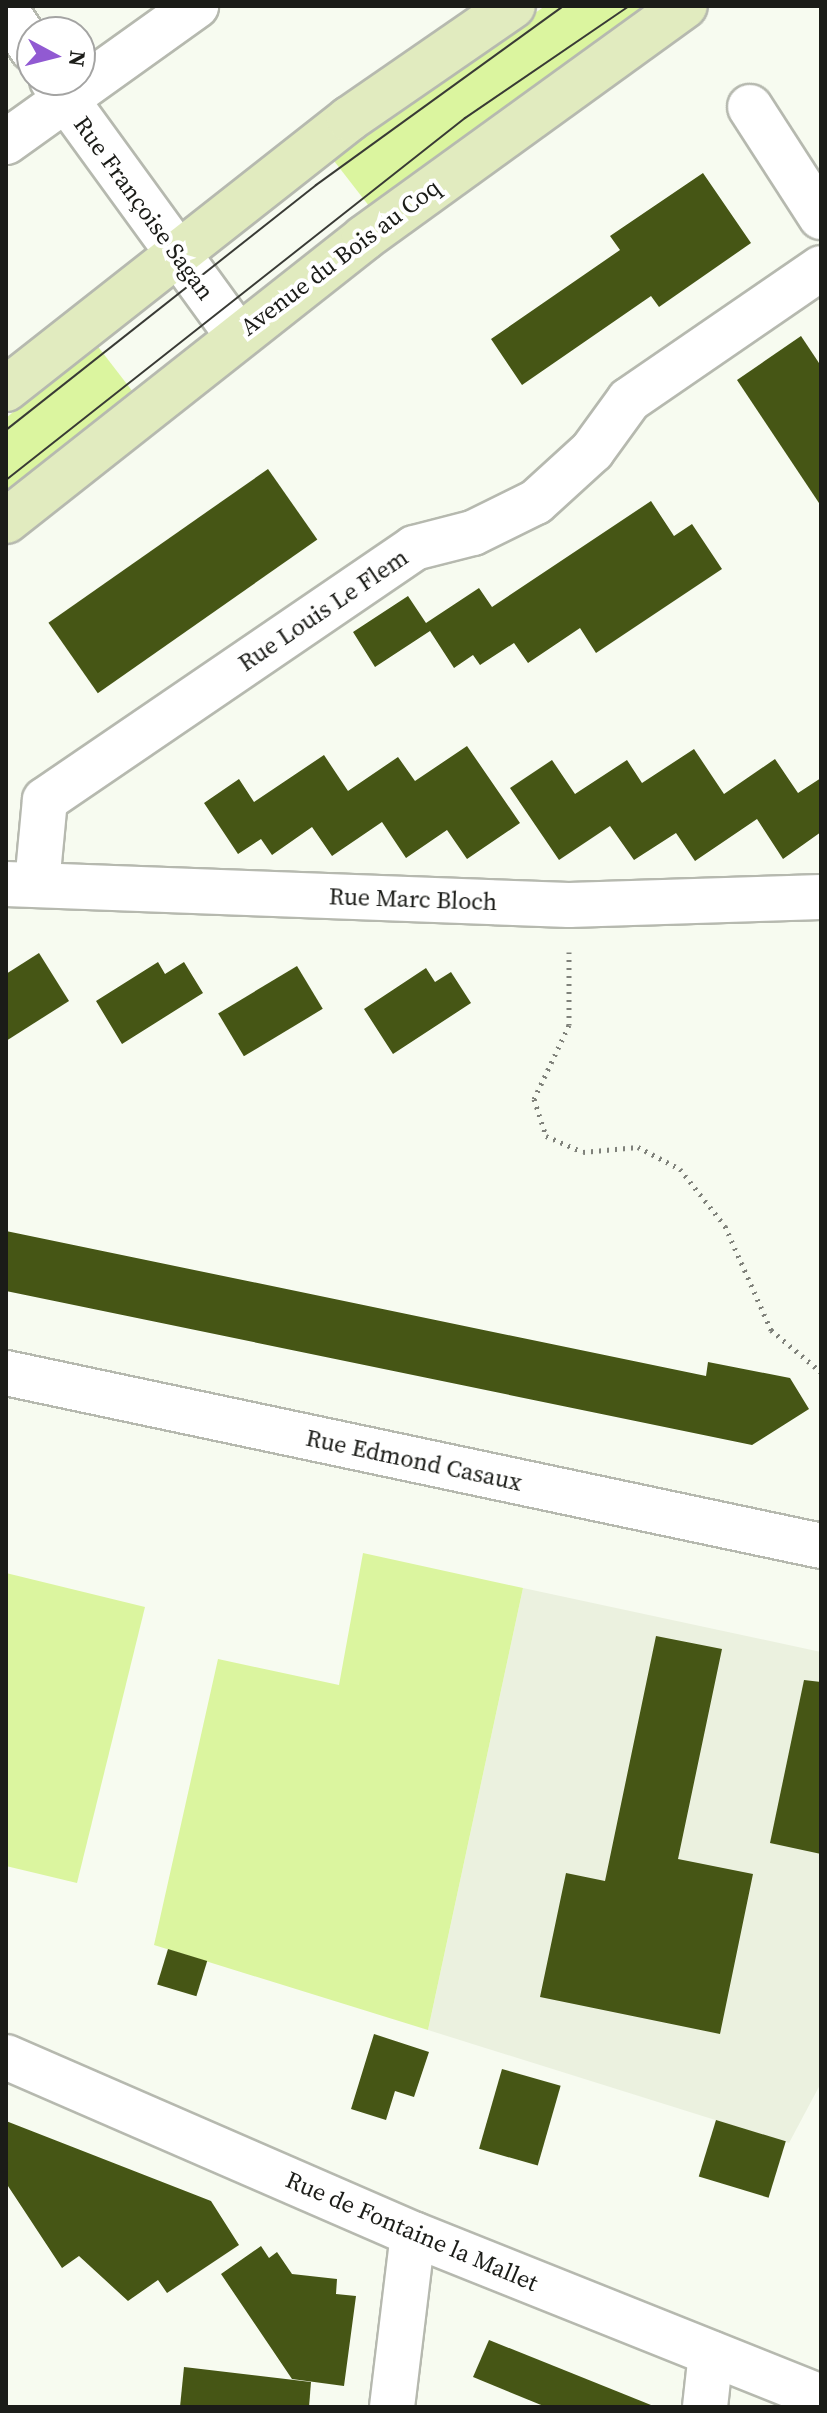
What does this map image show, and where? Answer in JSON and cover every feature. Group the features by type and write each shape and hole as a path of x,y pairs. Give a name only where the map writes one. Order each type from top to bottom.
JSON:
{"main road":[{"path":"6,389 349,119 513,6"},
{"name":"Avenue du Bois au Coq","path":"6,521 237,335 685,6"}],"street":[{"path":"96,67 196,6"},
{"path":"6,142 53,96"},
{"name":"Rue Françoise Sagan","path":"63,96 237,335"},
{"path":"750,107 821,217"},
{"name":"Rue Louis Le Flem","path":"22,884 45,800 414,548 473,533 536,502 592,451 629,400 821,268"},
{"name":"Rue Marc Bloch","path":"22,884 569,905 821,897"},
{"name":"Rue Edmond Casaux","path":"6,1373 821,1546"},
{"name":"Rue de Fontaine la Mallet","path":"6,2057 413,2234 821,2397"},
{"path":"392,2407 413,2234"},
{"path":"705,2407 711,2353"}],"path":[{"path":"569,905 569,1025 534,1099 546,1136 583,1152 638,1147 680,1169 725,1226 771,1330 821,1372"}],"shaded area":[{"path":"523,1588 821,1652 821,2083 789,2143 428,2030"}],"green space":[{"path":"545,6 650,6 369,206 331,157"},
{"path":"96,344 133,392 6,493 6,418"},
{"path":"363,1553 523,1588 428,2030 154,1945 218,1659 339,1685"},
{"path":"6,1573 145,1607 77,1883 6,1866"}],"building":[{"path":"703,173 751,243 659,307 651,296 522,385 491,339 620,250 610,236"},
{"path":"801,336 821,366 821,506 737,380"},
{"path":"268,469 317,539 98,693 48,623"},
{"path":"651,501 674,536 692,524 722,569 596,653 580,628 528,663 514,643 480,665 473,655 454,668 430,631 375,667 353,632 408,596 426,623 479,588 492,607"},
{"path":"467,746 520,823 467,859 447,830 406,858 382,822 332,856 312,827 272,855 261,839 238,854 204,803 239,779 254,802 324,755 348,791 398,757 415,781"},
{"path":"694,749 724,794 775,759 798,793 821,778 821,832 783,859 757,819 695,861 676,833 634,860 610,826 559,860 510,788 552,760 575,794 627,760 642,783"},
{"path":"39,953 69,1001 6,1041 6,974"},
{"path":"158,962 165,974 184,962 203,993 122,1044 96,1001"},
{"path":"297,966 323,1009 244,1056 218,1013"},
{"path":"426,968 435,982 451,972 471,1003 393,1054 364,1009"},
{"path":"6,1231 706,1376 708,1362 790,1378 809,1409 752,1445 6,1291"},
{"path":"656,1636 722,1649 678,1859 753,1874 720,2034 540,1997 566,1873 605,1881"},
{"path":"804,1680 821,1682 821,1854 770,1843"},
{"path":"168,1949 207,1961 196,1996 157,1984"},
{"path":"374,2034 429,2052 414,2097 395,2091 386,2120 351,2109"},
{"path":"502,2069 561,2086 538,2166 479,2149"},
{"path":"716,2120 786,2141 769,2198 699,2176"},
{"path":"6,2121 211,2201 239,2245 167,2293 158,2280 128,2301 79,2256 62,2268 6,2183"},
{"path":"261,2246 269,2258 277,2252 292,2274 337,2279 336,2294 356,2296 344,2386 292,2379 221,2274"},
{"path":"489,2340 651,2407 546,2407 473,2377"},
{"path":"184,2367 311,2382 309,2407 180,2407"}],"tram line":[{"path":"6,430 316,185 563,6"},
{"path":"6,480 465,118 629,6"}]}
